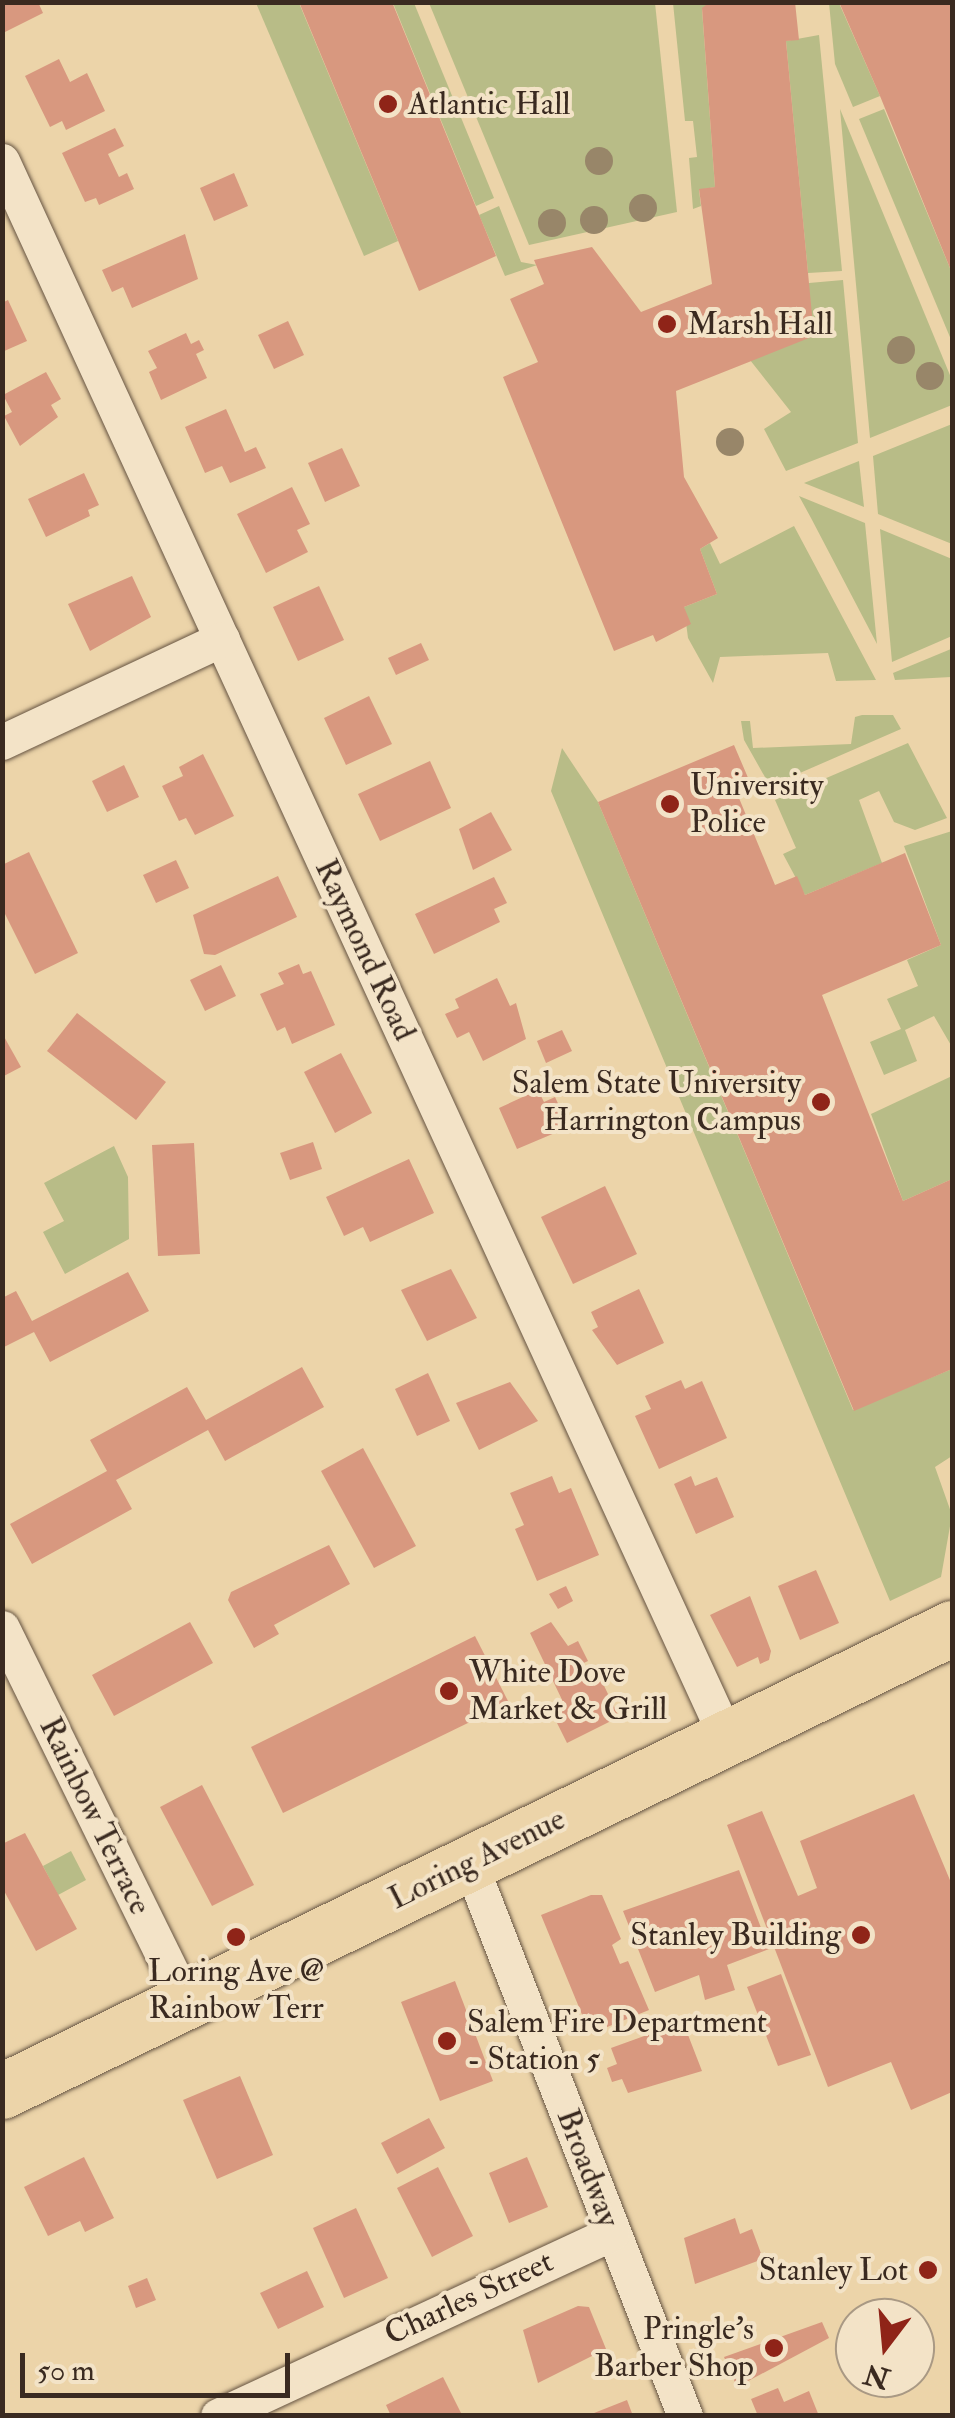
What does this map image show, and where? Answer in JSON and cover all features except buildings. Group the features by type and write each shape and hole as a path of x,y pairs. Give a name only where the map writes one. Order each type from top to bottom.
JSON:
{"highway":[{"name":"Loring Avenue","path":"2,2091 952,1628"}],"street":[{"name":"Raymond Road","path":"2,161 727,1738"},
{"path":"2,742 222,639"},
{"name":"Rainbow Terrace","path":"2,1628 186,2004"},
{"name":"Broadway","path":"470,1864 685,2416"},
{"name":"Charles Street","path":"239,2411 612,2233"}],"green space":[{"path":"256,3 299,3 398,241 364,256"},
{"path":"393,3 414,3 494,198 476,206"},
{"path":"429,3 655,3 677,212 529,245"},
{"path":"673,3 710,3 702,9 715,187 699,190 701,206 693,209 689,158 697,157 693,121 685,121"},
{"path":"829,3 839,3 880,96 853,107 835,64"},
{"path":"819,35 842,271 808,273 786,41"},
{"path":"840,109 952,380 952,405 870,438"},
{"path":"884,109 952,273 952,342 859,119"},
{"path":"499,206 521,262 537,265 505,276 479,215"},
{"path":"843,280 858,443 786,471 764,429 791,412 750,360 809,283"},
{"path":"952,424 952,544 878,514 873,456"},
{"path":"859,461 864,507 804,483"},
{"path":"799,496 865,523 877,644 811,518"},
{"path":"794,526 876,680 836,681 828,653 720,657 713,683 688,638 684,607 717,594 700,549 710,543 720,564"},
{"path":"880,529 952,559 952,636 892,662"},
{"path":"951,649 951,677 895,680 893,673"},
{"path":"893,715 901,729 770,786 744,740 741,721 750,721 753,748 851,744 855,717"},
{"path":"908,743 947,818 915,830 894,822 879,791 859,800 882,863 805,895 783,854 796,848 775,800"},
{"path":"562,748 598,802 853,1410 952,1369 952,1456 935,1467 952,1515 941,1577 890,1601 551,791"},
{"path":"952,831 952,1047 934,1016 905,1030 917,1061 884,1075 870,1042 901,1029 887,999 918,986 907,960 941,945 904,846"},
{"path":"952,1076 952,1179 903,1201 871,1114"},
{"path":"114,1146 128,1177 129,1239 65,1274 43,1232 64,1221 44,1183"},
{"path":"71,1851 86,1880 58,1895 43,1866"}],"place":[{"name":"Atlantic Hall","path":"388,104"},
{"name":"Marsh Hall","path":"667,324"},
{"name":"University Police","path":"670,804"},
{"name":"Salem State University Harrington Campus","path":"821,1102"},
{"name":"White Dove Market & Grill","path":"449,1691"},
{"name":"Stanley Building","path":"861,1935"},
{"name":"Loring Ave @ Rainbow Terr","path":"236,1937"},
{"name":"Salem Fire Department - Station 5","path":"447,2041"},
{"name":"Stanley Lot","path":"928,2270"},
{"name":"Pringle's Barber Shop","path":"774,2348"}]}
